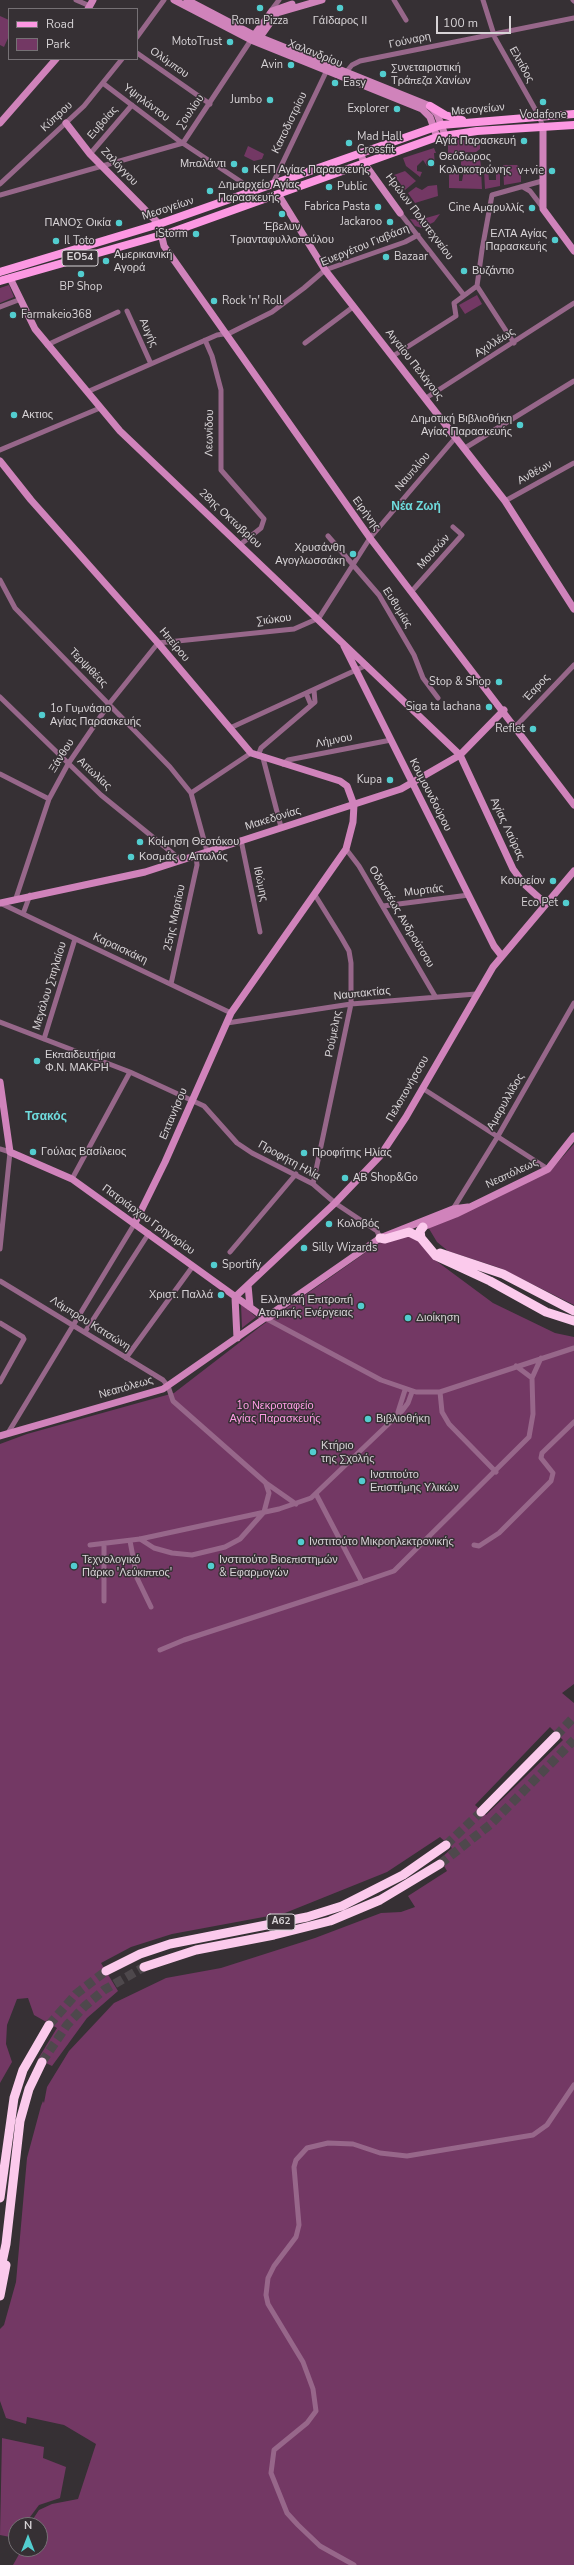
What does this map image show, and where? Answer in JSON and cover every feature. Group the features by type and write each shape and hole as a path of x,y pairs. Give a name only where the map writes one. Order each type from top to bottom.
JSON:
{"highway":[{"path":"418,1225 421,1238"},
{"path":"418,1225 431,1244 440,1252 503,1274 574,1311"},
{"path":"380,1238 385,1239 409,1232 421,1238 429,1249 443,1260 485,1278 546,1312 574,1321"},
{"path":"481,1812 556,1736"},
{"name":"Α62","path":"106,1971 140,1954 170,1944 307,1917 342,1906 403,1875 446,1845"},
{"name":"Α62","path":"144,1967 196,1950 281,1934 334,1919 393,1894 440,1864"},
{"path":"0,2198 14,2098 28,2060 49,2025"},
{"path":"0,2296 5,2269 6,2244 20,2121 29,2089 42,2062"},
{"path":"0,2272 6,2244"}],"main road":[{"path":"430,106 445,115 471,122"},
{"name":"Μεσογείων","path":"0,272 159,224 437,126 574,114"},
{"name":"Μεσογείων","path":"0,281 160,236 441,136 542,126 574,125"}],"street":[{"path":"76,0 90,5"},
{"path":"138,37 164,0"},
{"name":"Χαλανδρίου","path":"174,0 255,39 422,109 437,126"},
{"name":"Χαλανδρίου","path":"187,0 255,39 347,72 430,106 441,136"},
{"name":"Σουλίου","path":"0,195 103,167 183,143 255,39 269,14 282,2 306,0"},
{"name":"Σουλίου","path":"255,39 277,13 322,0"},
{"path":"394,0 406,20"},
{"name":"Ελπίδος","path":"483,0 493,34 539,116 542,126"},
{"path":"282,2 291,8"},
{"name":"Γούναρη","path":"347,72 352,65 360,62 574,18"},
{"name":"Ολύμπου","path":"138,54 210,104"},
{"path":"0,123 55,60"},
{"name":"Κύπρου","path":"2,183 66,123 104,84 121,60"},
{"name":"Καποδιστρίου","path":"272,185 327,70"},
{"name":"Υψηλάντου","path":"104,84 183,143 255,191"},
{"name":"Ευβοίας","path":"90,154 132,105"},
{"name":"Ζαλόγγου","path":"66,123 90,154 159,224"},
{"path":"542,126 543,209"},
{"name":"Ηρώων Πολυτεχνείου","path":"360,152 364,163 400,213 463,294"},
{"path":"514,342 477,286 492,195 542,181"},
{"path":"2,183 8,193"},
{"path":"522,187 530,191 574,251"},
{"name":"Αιγαίου Πελάγους","path":"278,194 325,270 505,501 574,609"},
{"name":"Ειρήνης","path":"159,224 160,236 164,246 370,538 504,710 574,805"},
{"name":"Ευεργέτου Γιαβάση","path":"87,392 217,335 227,336 272,312 325,270 405,242 418,235"},
{"name":"28ης Οκτωβρίου","path":"10,278 35,329 120,431 319,618 460,755"},
{"path":"392,356 456,316 453,306 463,294 477,286"},
{"path":"0,306 21,300"},
{"name":"Αχιλλέως","path":"426,398 574,303"},
{"path":"304,343 353,307"},
{"name":"Αυγής","path":"127,311 151,364"},
{"path":"47,345 118,312"},
{"path":"217,335 219,325"},
{"path":"208,345 216,338 227,336"},
{"name":"Λεωνίδου","path":"205,340 208,345 221,390 221,470 264,519 261,528 241,544"},
{"path":"465,448 574,381"},
{"path":"0,450 100,408"},
{"name":"Ναυπλίου","path":"370,538 456,437"},
{"name":"Ηπείρου","path":"0,461 31,500 158,643 230,728 257,756"},
{"name":"Ανθέων","path":"505,501 574,463"},
{"name":"Μουσών","path":"412,591 462,535 453,527"},
{"name":"Ευθυμίας","path":"328,536 379,595 414,655 423,678 438,698"},
{"path":"319,618 370,538"},
{"name":"Τερψιθέας","path":"0,580 15,608 109,704 191,793 207,851"},
{"name":"Σιώκου","path":"158,643 294,629 319,618"},
{"name":"Κουμουνδούρου","path":"343,642 412,784 494,946 501,955"},
{"name":"Ξάνθου","path":"16,898 49,799 68,764 109,704 158,643"},
{"path":"230,728 367,665"},
{"name":"Έαρος","path":"516,726 574,665"},
{"path":"191,793 257,756 261,748 311,705 316,697 314,690"},
{"path":"306,694 311,705"},
{"name":"Αιτωλίας","path":"0,697 101,795 181,860"},
{"name":"Μακεδονίας","path":"0,903 30,895 145,872 281,827 354,805 412,784 460,755 504,710"},
{"name":"Λήμνου","path":"282,764 288,760 391,740"},
{"name":"Αγίας Λαύρας","path":"460,755 513,869 524,884 546,904"},
{"path":"257,756 344,783 354,805"},
{"path":"257,756 281,827"},
{"path":"0,774 49,799"},
{"name":"Επτανήσου","path":"8,1433 72,1324 135,1223 165,1162 231,1013 346,849 353,822 354,805"},
{"name":"Ιθώμης","path":"241,840 260,932"},
{"name":"Οδυσσέως Ανδρούτσου","path":"346,849 383,906 435,996"},
{"name":"25ης Μαρτίου","path":"171,984 197,865 196,855"},
{"name":"Πελοπονήσσου","path":"236,1297 335,1203 380,1156 406,1117 476,994 501,955 574,871"},
{"path":"23,914 30,895"},
{"name":"Ρούμελης","path":"313,1184 350,1004 351,963 349,951 315,895"},
{"name":"Μυρτιάς","path":"383,906 469,895"},
{"name":"Καραισκάκη","path":"0,903 231,1013"},
{"name":"Μεγάλου Σπηλαίου","path":"44,1039 74,939"},
{"name":"Ναυπακτίας","path":"227,1023 350,1004 435,996 476,994"},
{"name":"Αμαρυλλίδος","path":"453,1209 498,1136 574,1003"},
{"name":"Προφήτη Ηλία","path":"0,1022 130,1072 204,1106 237,1143 252,1153 296,1174 313,1184 335,1203 377,1231 380,1238"},
{"path":"72,1179 130,1072"},
{"path":"0,1082 10,1152 1,1246"},
{"path":"422,1088 548,1169"},
{"name":"Νεαπόλεως","path":"0,1436 157,1391 168,1386 380,1238 456,1214 548,1169 574,1136"},
{"path":"0,1149 10,1152"},
{"name":"Πατριάρχου Γρηγορίου","path":"10,1152 72,1179 265,1318"},
{"path":"230,1252 296,1174"},
{"path":"418,1225 453,1209 468,1207"},
{"path":"85,1332 149,1234"},
{"path":"126,1358 193,1266"},
{"name":"Λάμπρου Κατσώνη","path":"0,1281 163,1380 168,1386"},
{"path":"248,1285 250,1307"},
{"path":"236,1297 237,1338"},
{"path":"265,1318 331,1356 412,1392 440,1392 574,1348"},
{"path":"0,1324 24,1339 0,1382"},
{"path":"160,1650 184,1640 317,1599 362,1582 386,1575 399,1568 529,1438 533,1414 532,1378 541,1358"},
{"path":"516,1366 532,1378"},
{"path":"168,1386 173,1400 266,1483 296,1504"},
{"path":"397,1414 405,1390"},
{"path":"90,1545 104,1545 130,1541 296,1504 316,1494 407,1405 412,1392"},
{"path":"440,1392 442,1412 449,1424 496,1472"},
{"path":"474,1545 480,1546 499,1533 551,1481 553,1472 541,1458 542,1453 574,1422"},
{"path":"140,1539 154,1548 172,1553 192,1555 209,1552 240,1539 264,1512 269,1493 266,1483"},
{"path":"316,1494 362,1582"},
{"path":"130,1541 136,1578 151,1607"},
{"path":"104,1545 104,1601"},
{"path":"354,2565 320,2546 298,2525 284,2507 271,2473 274,2450 307,2423 316,2411 313,2389 303,2362 268,2304 266,2295 268,2278 274,2266 296,2237 298,2225 295,2179 296,2160 307,2148 328,2142 353,2144 386,2155 407,2156 533,2135 547,2125 574,2085"}],"green space":[{"path":"0,16 8,20 8,38 4,47 0,45"},
{"path":"480,138 480,149 476,152 448,154 448,144 460,139 467,141"},
{"path":"248,146 264,154 262,159 254,161 244,156"},
{"path":"434,148 436,153 434,153 435,166 427,166 423,160 417,166 417,171 422,172 420,177 406,166 403,158"},
{"path":"476,155 480,158 481,167 464,167 461,165 461,156"},
{"path":"503,165 517,165 521,169 521,182 504,185"},
{"path":"464,170 481,170 482,189 449,188 449,171 456,171 459,174 459,181 462,181"},
{"path":"484,170 488,170 489,180 496,180 496,170 500,170 500,186 485,189"},
{"path":"405,171 416,181 405,190 394,175"},
{"path":"437,185 438,196 415,203 408,193 416,187 422,190 428,186"},
{"path":"440,214 434,222 422,228 415,226 410,219 419,220"},
{"path":"9,285 14,297 0,303 0,288"},
{"path":"477,295 482,304 465,314 459,305"},
{"path":"574,1144 574,1305 500,1268 448,1251 437,1242 428,1227 552,1169"},
{"name":"1ο Νεκροταφείο Αγίας Παρασκευής","path":"413,1235 435,1260 493,1303 555,1333 574,1337 574,1684 562,1693 574,1703 574,2565 13,2565 18,2557 48,2557 48,2517 34,2517 39,2510 52,2504 78,2499 96,2444 64,2425 27,2417 26,2424 6,2418 0,2401 0,2329 4,2325 16,2282 27,2158 43,2101 44,2103 47,2087 69,2051 114,2003 166,1978 221,1968 315,1938 381,1913 401,1912 415,1907 408,1896 447,1871 440,1859 452,1848 440,1837 387,1872 285,1913 172,1934 131,1947 101,1963 118,1991 87,2018 52,2066 38,2059 57,2028 34,2015 28,1998 17,1999 7,2025 6,2044 12,2062 0,2083 0,1444 27,1434 174,1393 261,1326 384,1241","holes":["550,1727 563,1740 486,1815 475,1805"]},
{"path":"241,1304 256,1317 242,1328"},
{"path":"2,2438 44,2447 43,2458 66,2467 60,2498 39,2505 30,2517 8,2517 8,2537 0,2535"}],"tunnel":[{"path":"556,1736 574,1717"},
{"path":"440,1864 491,1824 574,1740"},
{"path":"446,1845 481,1812"},
{"path":"42,2062 67,2025 85,2006 104,1990 144,1967"},
{"path":"49,2025 76,1994 106,1971"}],"place":[{"name":"Roma Pizza","path":"260,8"},
{"name":"ΓάΙδαρος ΙΙ","path":"340,8"},
{"name":"MotoTrust","path":"230,42"},
{"name":"Avin","path":"291,65"},
{"name":"Συνεταιριστική Τράπεζα Χανίων","path":"383,74"},
{"name":"Easy","path":"335,83"},
{"name":"Jumbo","path":"270,100"},
{"name":"Vodafone","path":"543,102"},
{"name":"Explorer","path":"397,109"},
{"name":"Αγία Παρασκευή","path":"524,141"},
{"name":"Mad Hall Crossfit","path":"349,143"},
{"name":"Θεόδωρος Κολοκοτρώνης","path":"431,163"},
{"name":"Μπαλάντι","path":"234,164"},
{"name":"ΚΕΠ Αγίας Παρασκευής","path":"245,170"},
{"name":"v+vie","path":"552,171"},
{"name":"Public","path":"329,187"},
{"name":"Δημαρχείο Αγίας Παρασκευής","path":"210,191"},
{"name":"Fabrica Pasta","path":"378,207"},
{"name":"Cine Αμαρυλλίς","path":"532,208"},
{"name":"Έβελυν Τριανταφυλλοπούλου","path":"282,214"},
{"name":"Jackaroo","path":"390,222"},
{"name":"ΠΑΝΟΣ Οικία","path":"119,223"},
{"name":"iStorm","path":"196,234"},
{"name":"ΕΛΤΑ Αγίας Παρασκευής","path":"555,240"},
{"name":"Il Toto","path":"56,241"},
{"name":"Bazaar","path":"386,257"},
{"name":"Αμερικανική Αγορά","path":"106,261"},
{"name":"Βυζάντιο","path":"464,271"},
{"name":"BP Shop","path":"81,274"},
{"name":"Rock 'n' Roll","path":"214,301"},
{"name":"Farmakeio368","path":"13,315"},
{"name":"Ακτιος","path":"14,415"},
{"name":"Δημοτική Βιβλιοθήκη Αγίας Παρασκευής","path":"520,425"},
{"name":"Χρυσάνθη Αγογλωσσάκη","path":"353,554"},
{"name":"Stop & Shop","path":"499,682"},
{"name":"Siga ta lachana","path":"489,707"},
{"name":"1ο Γυμνάσιο Αγίας Παρασκευής","path":"42,715"},
{"name":"Reflet","path":"533,729"},
{"name":"Kupa","path":"390,780"},
{"name":"Κοίμηση Θεοτόκου","path":"140,842"},
{"name":"Κοσμάς ο Αιτωλός","path":"131,857"},
{"name":"Κουρείον","path":"553,881"},
{"name":"Eco Pet","path":"566,903"},
{"name":"Εκπαιδευτήρια Φ.Ν. ΜΑΚΡΗ","path":"37,1061"},
{"name":"Γούλας Βασίλειος","path":"33,1152"},
{"name":"Προφήτης Ηλίας","path":"304,1153"},
{"name":"ΑΒ Shop&Go","path":"345,1178"},
{"name":"Κολοβός","path":"329,1224"},
{"name":"Silly Wizards","path":"304,1248"},
{"name":"Sportify","path":"214,1265"},
{"name":"Χριστ. Παλλά","path":"221,1295"},
{"name":"Ελληνική Επιτροπή Ατομικής Ενέργειας","path":"361,1306"},
{"name":"Διοίκηση","path":"408,1318"},
{"name":"Βιβλιοθήκη","path":"368,1419"},
{"name":"Κτήριο της Σχολής","path":"313,1452"},
{"name":"Ινστιτούτο Επιστήμης Υλικών","path":"362,1481"},
{"name":"Ινστιτούτο Μικροηλεκτρονικής","path":"301,1542"},
{"name":"Τεχνολογικό Πάρκο 'Λεύκιππος'","path":"74,1566"},
{"name":"Ινστιτούτο Βιοεπιστημών & Εφαρμογών","path":"211,1566"}],"district":[{"name":"Νέα Ζωή","path":"416,507"},
{"name":"Τσακός","path":"46,1117"}]}
